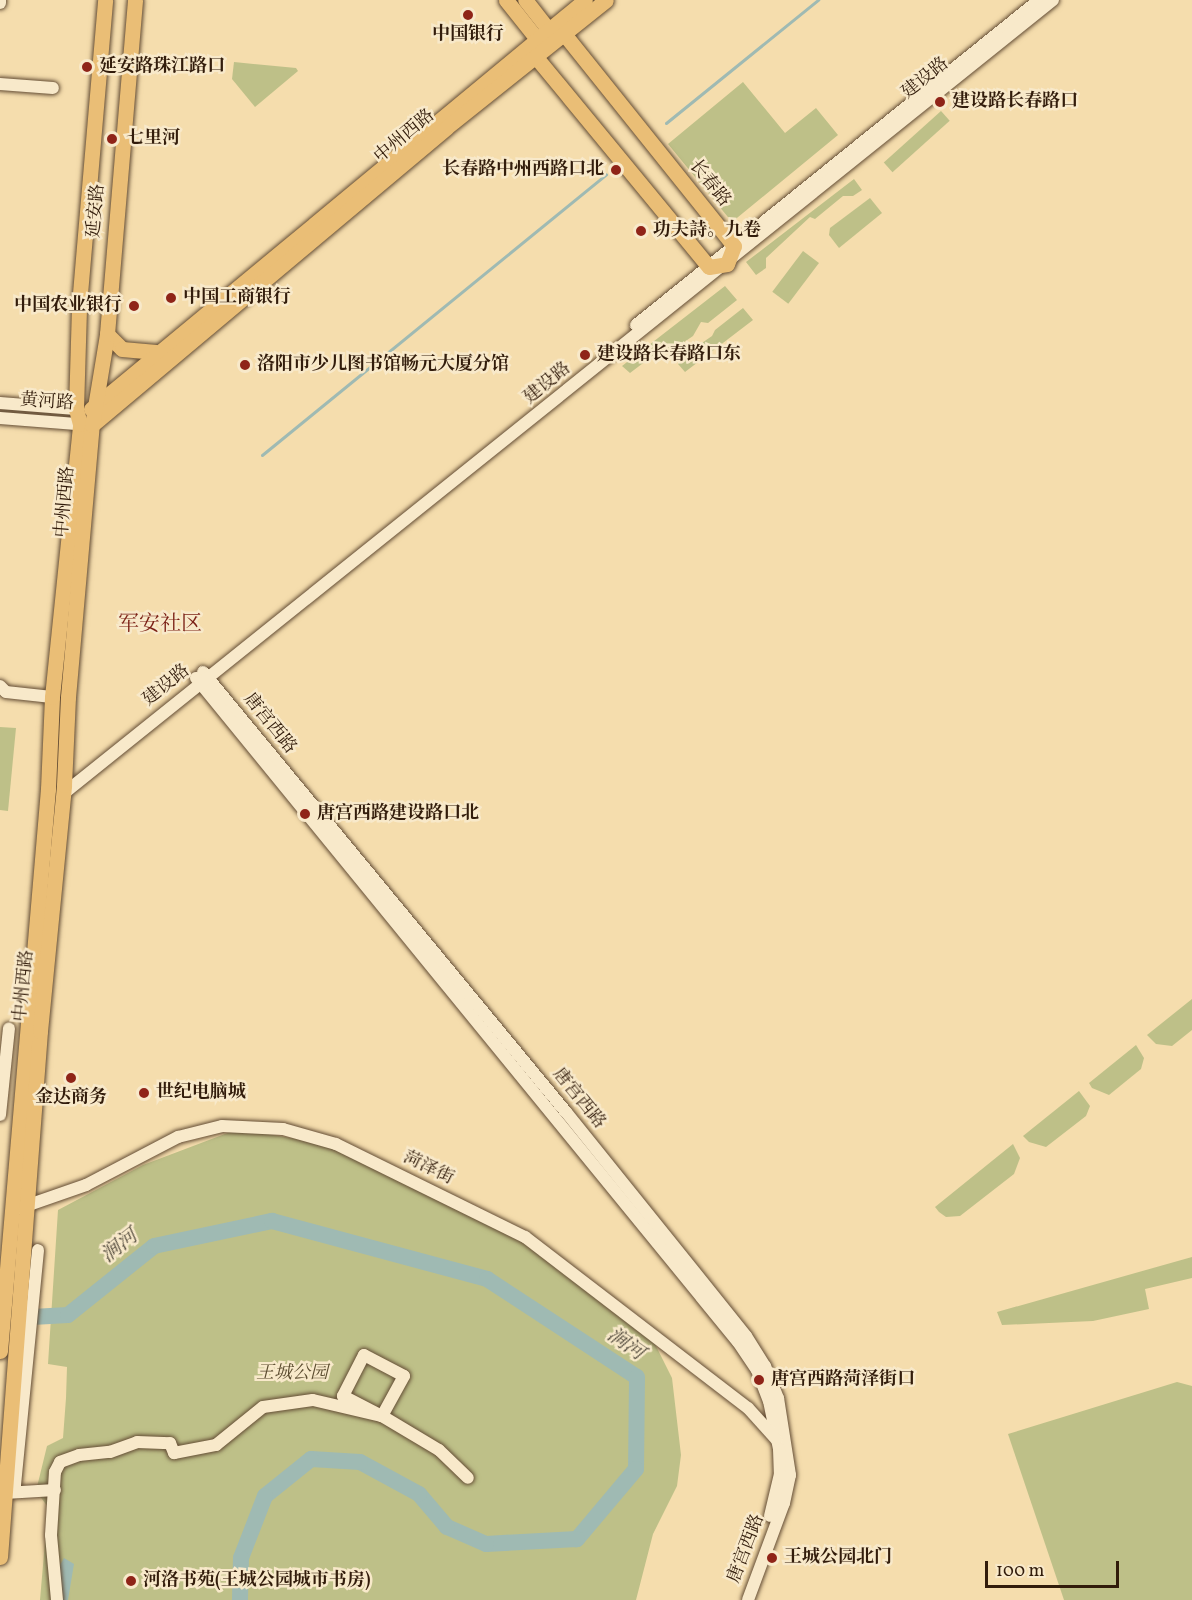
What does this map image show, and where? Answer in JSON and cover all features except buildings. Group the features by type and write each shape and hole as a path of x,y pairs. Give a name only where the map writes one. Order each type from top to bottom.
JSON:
{"main road":[{"name":"延安路","path":"83,419 80,305 105,0"},
{"name":"延安路","path":"94,409 107,334 135,0"},
{"path":"506,0 543,34 564,34"},
{"path":"525,0 543,34 535,56 709,267 727,264 734,246"},
{"name":"中州西路","path":"94,409 156,352 585,0"},
{"name":"中州西路","path":"59,789 52,697 83,419 606,0"},
{"name":"长春路","path":"564,34 734,246"},
{"path":"107,334 122,349 156,352"},
{"path":"83,419 94,409"},
{"name":"中州西路","path":"16,1241 32,1030 68,698 83,419"},
{"name":"中州西路","path":"16,1241 18,1208"},
{"path":"0,1351 16,1241"},
{"path":"0,1557 3,1491 19,1392 16,1241"}],"street":[{"name":"建设路","path":"201,677 1039,0"},
{"name":"建设路","path":"59,789 727,264 1053,0"},
{"path":"0,84 53,88"},
{"name":"黄河路","path":"0,403 83,419"},
{"name":"黄河路","path":"0,418 83,419"},
{"name":"唐宫西路","path":"201,677 738,1342 757,1370 769,1401 780,1474 775,1503 744,1582 742,1600"},
{"name":"唐宫西路","path":"201,677 566,1112 746,1336 765,1366 778,1398 790,1474 784,1503 748,1600"},
{"path":"0,686 6,692 52,697"},
{"path":"0,1115 4,1028 32,1030"},
{"name":"菏泽街","path":"18,1208 86,1185 178,1137 222,1126 283,1129 336,1144 525,1237 748,1408 776,1439"},
{"path":"382,1416 404,1376 364,1355 343,1396 439,1449 468,1478"},
{"path":"57,1600 51,1535 60,1462 137,1442 170,1443 174,1453 216,1445 263,1407 283,1402 313,1400 382,1416"},
{"path":"3,1491 55,1490"}],"green space":[{"path":"234,62 296,68 298,71 255,107 232,79"},
{"path":"743,82 785,133 816,108 838,135 732,222 668,144"},
{"path":"941,111 950,121 892,172 884,163"},
{"path":"854,179 862,190 853,196 843,196 815,219 810,217 766,258 766,268 756,275 746,262"},
{"path":"870,198 882,213 839,248 829,235 830,228"},
{"path":"803,251 819,263 788,304 772,292"},
{"path":"725,286 737,300 708,323 701,322 693,336 671,351 663,348 630,373 622,366"},
{"path":"743,308 753,320 685,372 678,364 680,358 712,336 715,330"},
{"path":"0,727 16,728 8,811 0,810"},
{"path":"1192,999 1192,1030 1172,1046 1156,1044 1147,1035"},
{"path":"1136,1045 1144,1058 1141,1069 1109,1095 1092,1088 1089,1083"},
{"path":"1079,1091 1090,1106 1086,1116 1046,1147 1029,1142 1023,1136"},
{"name":"王城公园","path":"238,1129 309,1141 364,1157 570,1266 646,1326 672,1378 681,1455 677,1486 653,1534 636,1600 40,1600 48,1507 36,1491 47,1446 63,1438 66,1398 67,1367 48,1364 58,1210 143,1165"},
{"path":"1013,1144 1020,1158 1014,1174 960,1216 946,1217 939,1212 935,1207"},
{"path":"1192,1257 1192,1278 1145,1289 1149,1309 1093,1321 1002,1325 997,1312"},
{"path":"1177,1382 1192,1386 1192,1600 1064,1600 1008,1434"}],"water":[{"path":"64,1558 74,1564 68,1600 59,1600 57,1570"}],"waterway":[{"path":"666,123 818,0"},
{"path":"262,455 606,174"},
{"name":"涧河","path":"15,1318 68,1315 154,1246 272,1221 487,1279 637,1377 636,1469 577,1539 486,1544 447,1527 419,1494 360,1462 311,1459 265,1496 241,1558 240,1600"}],"place":[{"name":"中国银行","path":"468,15"},
{"name":"延安路珠江路口","path":"87,67"},
{"name":"建设路长春路口","path":"940,102"},
{"name":"七里河","path":"112,139"},
{"name":"长春路中州西路口北","path":"616,170"},
{"name":"功夫詩。九卷","path":"641,231"},
{"name":"中国工商银行","path":"171,298"},
{"name":"中国农业银行","path":"134,306"},
{"name":"建设路长春路口东","path":"585,355"},
{"name":"洛阳市少儿图书馆畅元大厦分馆","path":"245,365"},
{"name":"唐宫西路建设路口北","path":"305,814"},
{"name":"金达商务","path":"71,1078"},
{"name":"世纪电脑城","path":"144,1093"},
{"name":"唐宫西路菏泽街口","path":"759,1380"},
{"name":"王城公园北门","path":"772,1558"},
{"name":"河洛书苑(王城公园城市书房)","path":"131,1581"}],"district":[{"name":"军安社区","path":"160,625"}]}
